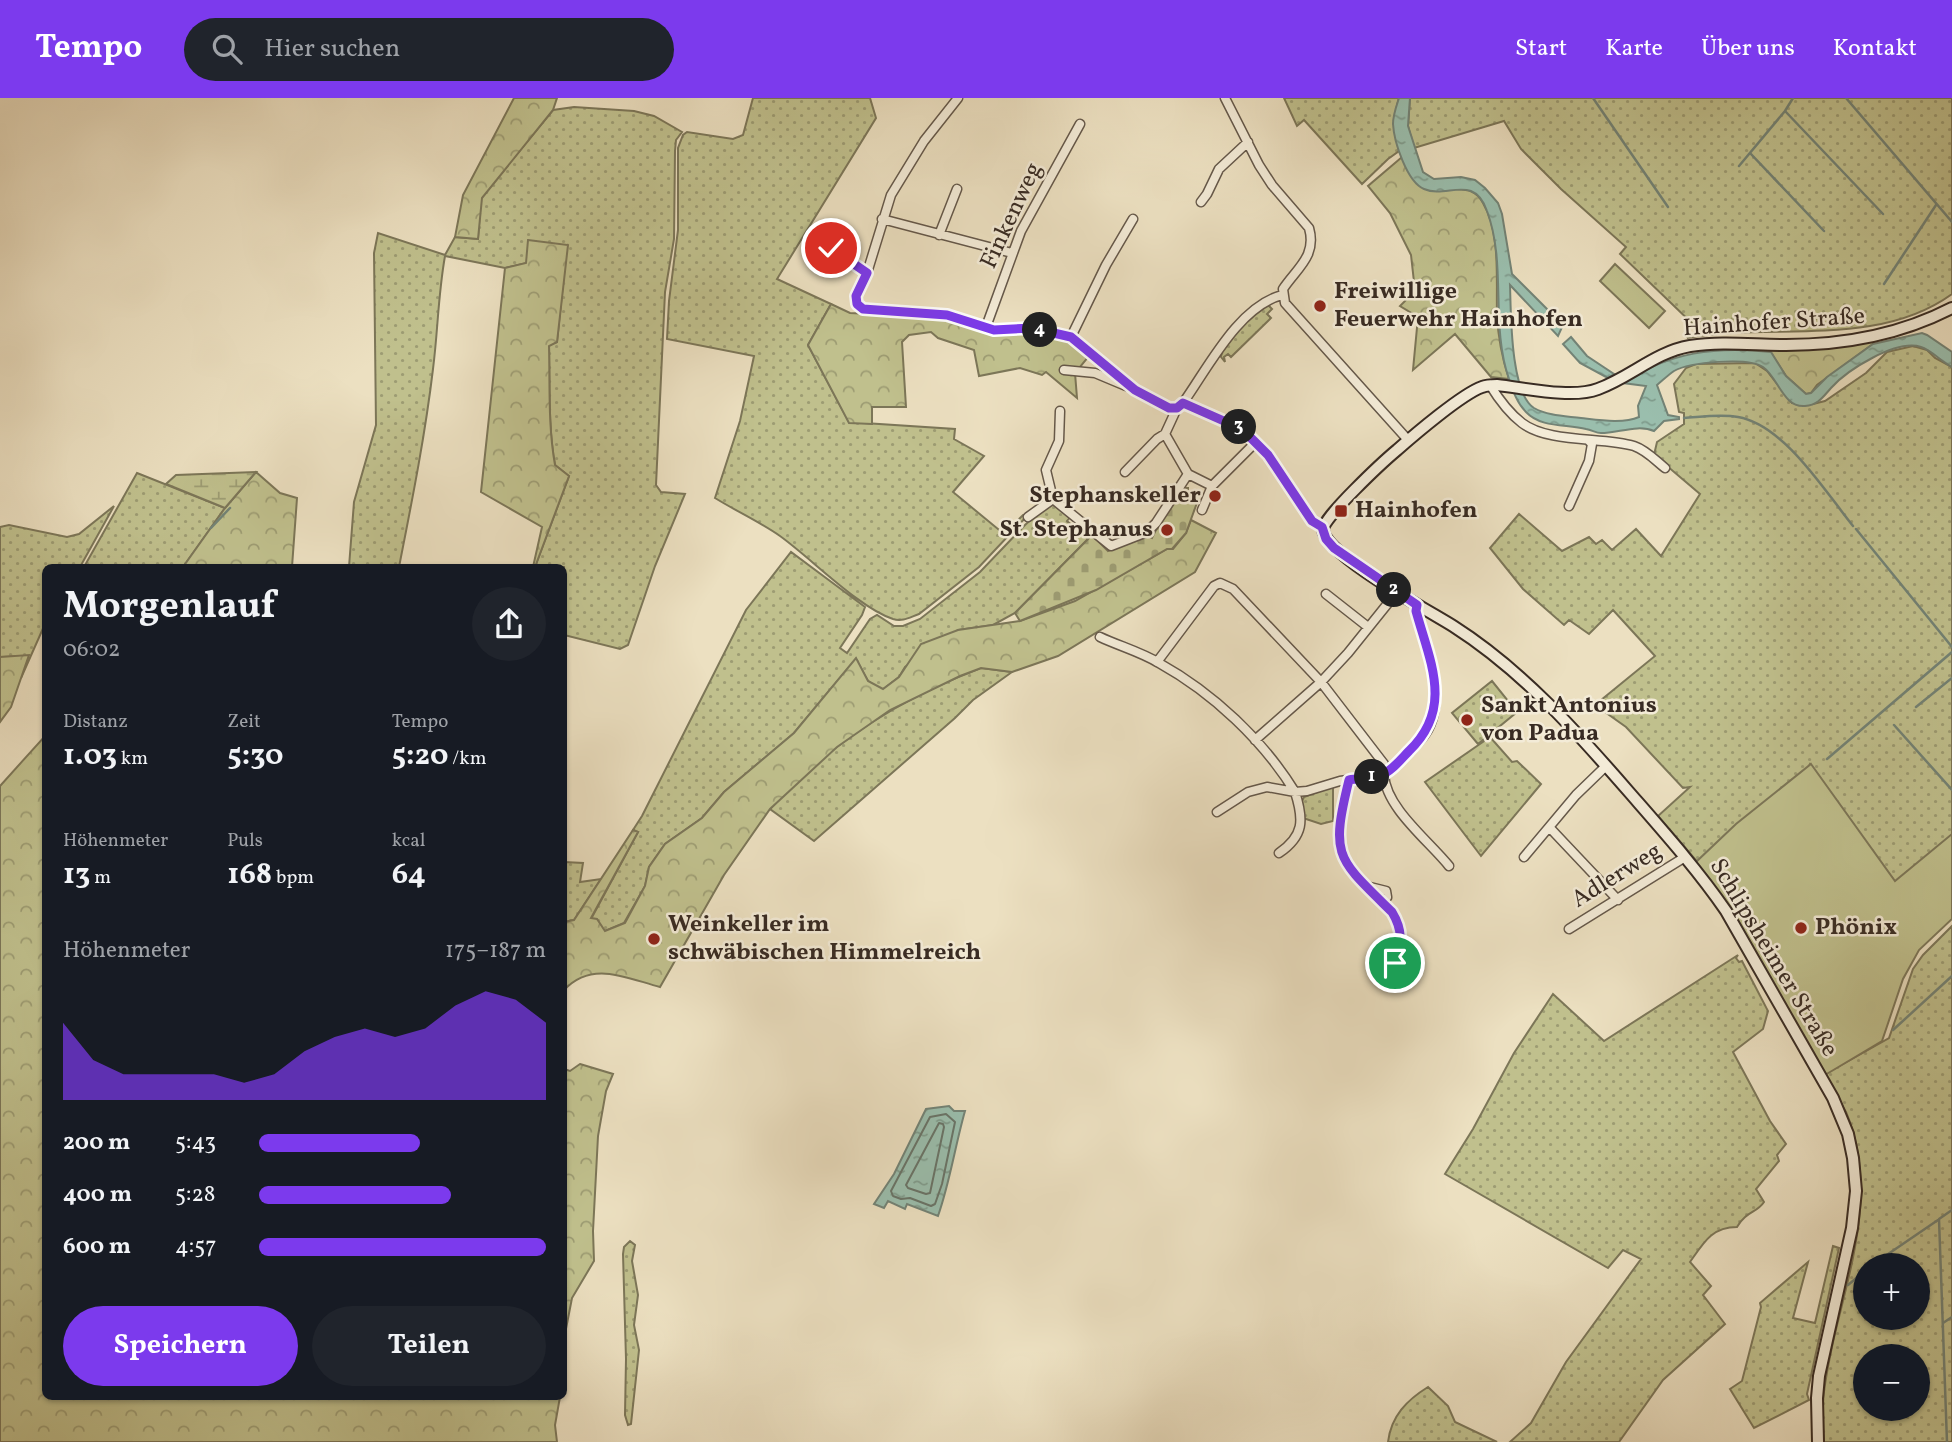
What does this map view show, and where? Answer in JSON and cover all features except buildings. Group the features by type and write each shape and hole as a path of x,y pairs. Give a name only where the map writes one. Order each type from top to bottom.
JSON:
{"street":[{"path":"958,98 905,169 891,195 867,273 856,296 857,304 863,309 947,315 994,330 1032,328 1071,337 1135,390"},
{"path":"1125,472 1165,434 1180,406 1226,338 1255,309 1282,295 1310,254 1312,237 1304,220 1272,185 1259,165 1225,98"},
{"name":"Finkenweg","path":"986,327 1012,253 1031,211 1080,124"},
{"path":"1201,202 1219,169 1248,142"},
{"path":"939,235 957,190"},
{"path":"882,219 1012,253"},
{"path":"1071,337 1106,265 1133,219"},
{"path":"831,248 867,273"},
{"path":"1282,295 1285,303 1409,440"},
{"name":"Hainhofer Straße","path":"1493,385 1581,393 1611,384 1654,358 1688,346 1718,343 1833,343 1880,336 1921,324 1952,308"},
{"path":"1064,370 1095,373 1169,408 1180,406 1242,429 1268,455 1312,521 1322,527 1337,507 1409,440 1477,389 1493,385 1520,422 1529,427 1588,440 1634,446 1648,453 1665,468"},
{"path":"1060,411 1059,441 1046,470 1053,499 1111,546 1147,532 1156,523 1188,474"},
{"path":"1165,434 1188,474 1212,486"},
{"path":"1569,506 1589,461 1591,444 1588,440"},
{"path":"1202,510 1212,486 1255,443"},
{"path":"1028,517 1053,499"},
{"name":"Schlipsheimer Straße","path":"1322,527 1326,539 1334,548 1501,659 1541,696 1606,766 1685,857 1726,911 1833,1098 1848,1134 1856,1191 1852,1228 1819,1376 1816,1398 1818,1442"},
{"path":"1157,662 1214,586 1220,583 1233,589 1321,682 1384,764 1384,775 1393,803 1449,866"},
{"path":"1255,740 1321,682 1397,592"},
{"path":"1326,594 1368,627"},
{"path":"1217,812 1248,792 1267,787 1295,792 1384,775 1423,737 1433,715 1434,675 1416,611 1417,605"},
{"path":"1100,637 1157,662 1201,690 1255,740 1295,792 1301,817 1298,836 1279,853"},
{"path":"1524,857 1576,795 1606,766"},
{"path":"1349,780 1340,817 1338,843 1351,871 1397,919 1402,938 1388,977"},
{"path":"1550,828 1618,900"},
{"name":"Adlerweg","path":"1569,929 1685,857"}],"green space":[{"path":"514,98 557,98 553,110 482,198 478,239 455,237 463,195"},
{"path":"753,98 870,98 876,118 777,279 831,304 808,345 849,422 955,429 954,439 984,456 953,492 1004,534 1023,515 1027,516 979,567 919,614 906,619 893,619 879,613 835,582 780,536 715,498 740,421 754,356 667,339 678,230 678,148 687,132 733,139 743,135"},
{"path":"1284,98 1399,98 1395,124 1399,151 1362,184 1304,120 1297,126"},
{"path":"1410,98 1952,98 1952,294 1922,311 1890,322 1857,328 1687,338 1698,329 1620,254 1626,247 1521,149 1504,121 1414,148 1408,126"},
{"path":"574,107 634,111 654,116 682,132 676,140 675,151 674,239 665,292 656,485 661,492 685,494 655,566 628,645 620,649 567,636 567,564 536,564 569,476 555,465 550,420 549,345 557,342 567,245 527,263 505,268 445,256 426,419 400,564 349,564 354,502 376,425 374,253 378,233 445,255 455,237 478,239 481,198 553,110"},
{"path":"1402,157 1407,167 1436,183 1451,189 1473,192 1480,198 1489,215 1495,243 1498,331 1509,379 1491,377 1455,334 1413,370 1418,317 1400,306 1415,291 1411,255 1390,213 1368,186"},
{"path":"528,240 568,245 557,342 549,346 550,421 555,465 569,476 536,564 534,564 542,527 481,492 505,268 526,263"},
{"path":"1615,264 1665,311 1649,328 1600,281"},
{"path":"831,304 850,313 947,318 987,331 1033,333 1073,343 1089,356 1075,373 1077,398 1046,372 1042,375 1020,368 979,376 974,350 938,338 931,332 909,335 902,342 906,407 872,407 872,424 849,423 808,345"},
{"path":"1268,305 1272,309 1267,314 1271,318 1231,357 1228,354 1224,357 1225,362 1221,357 1226,341 1246,320"},
{"path":"1872,341 1873,344 1817,385 1811,393 1806,394 1786,376 1769,350"},
{"path":"1913,346 1927,350 1935,358 1952,367 1952,836 1895,882 1810,764 1730,900 1658,816 1690,787 1683,788 1626,727 1595,705 1655,656 1613,610 1589,634 1569,620 1564,625 1523,589 1490,548 1519,514 1562,551 1589,537 1596,544 1602,540 1612,550 1636,529 1661,556 1700,494 1654,455 1657,442 1684,424 1684,413 1679,412 1674,384 1686,368 1696,364 1755,363 1767,371 1792,403 1813,404 1825,401 1866,373 1887,352"},
{"path":"256,472 280,493 297,498 292,564 185,564 225,508"},
{"path":"256,472 225,508 166,484 176,475"},
{"path":"137,473 225,508 185,564 86,564"},
{"path":"1186,488 1188,497 1198,500 1186,533 1172,549 1167,549 1096,590 1020,621 1015,613 1092,535 1108,551 1146,535 1152,538 1167,508"},
{"path":"1047,505 1054,505 1071,516 1067,521 1088,539 1015,613 993,625 958,630 905,667 899,677 882,690 868,681 856,659 794,733 724,792 702,818 665,844 649,867 645,886 624,923 605,931 591,919 638,832 633,830 746,610 791,552 865,607 840,648 847,653 870,619 877,615 894,626 903,626 920,619 980,572"},
{"path":"114,506 82,564 42,564 42,631 21,678 28,656 0,657 0,527 9,525 67,537 79,534"},
{"path":"1191,520 1216,533 1195,572 1058,656 1012,672 981,668 960,676 890,710 837,747 770,809 724,875 660,987 622,976 598,973 575,981 567,988 567,921 574,920 633,830 638,832 591,918 597,919 605,931 625,923 645,886 649,867 665,844 702,818 724,792 794,733 856,658 868,681 883,689 899,677 921,644 958,630 1020,621 1075,601 1167,549 1173,549 1186,533"},
{"path":"29,655 11,707 0,722 0,657"},
{"path":"981,668 1012,672 973,700 814,841 770,809 816,764 867,726 922,694"},
{"path":"1492,681 1517,712 1478,744 1452,713"},
{"path":"1490,737 1512,762 1517,761 1541,784 1481,856 1425,782"},
{"path":"42,739 42,1400 559,1400 555,1425 557,1442 0,1442 0,786"},
{"path":"1811,764 1895,881 1952,834 1952,919 1919,950 1903,979 1882,1041 1825,1075 1731,915 1696,862 1736,824"},
{"path":"1333,786 1333,821 1321,824 1303,818 1304,797"},
{"path":"567,862 583,863 580,882 601,879 574,920 567,921"},
{"path":"1952,926 1952,1442 1824,1442 1824,1392 1853,1255 1853,1330 1930,1330 1930,1253 1853,1253 1861,1198 1860,1169 1846,1112 1755,954 1834,1069 1889,1038 1913,969"},
{"path":"1738,955 1736,958 1739,962 1742,961 1768,1011 1763,1029 1733,1052 1770,1121 1786,1144 1777,1155 1779,1161 1756,1189 1764,1202 1761,1206 1744,1218 1737,1227 1721,1230 1709,1237 1690,1262 1711,1286 1703,1295 1725,1324 1663,1380 1619,1442 1510,1442 1531,1423 1566,1362 1641,1259 1623,1250 1608,1268 1445,1174 1514,1053 1553,994 1604,1041"},
{"path":"580,1064 613,1074 606,1091 598,1136 594,1261 572,1298 567,1324 567,1070 570,1071"},
{"path":"630,1241 635,1245 632,1261 638,1295 634,1325 639,1350 631,1424 628,1425 625,1415 623,1254 624,1247"},
{"path":"1833,1246 1839,1248 1807,1394 1809,1400 1754,1428 1730,1389 1742,1381 1760,1303 1808,1262 1793,1318 1815,1323"},
{"path":"1428,1387 1448,1406 1455,1422 1497,1442 1388,1442 1393,1424 1401,1410 1413,1397"}],"water":[{"path":"1399,98 1410,98 1408,126 1423,172 1434,179 1461,177 1475,180 1485,188 1498,203 1502,214 1512,274 1563,325 1558,336 1510,285 1516,369 1526,399 1539,411 1603,420 1639,417 1638,406 1646,386 1623,383 1658,364 1712,351 1771,352 1786,376 1806,394 1811,393 1827,377 1873,344 1922,333 1952,352 1952,367 1921,347 1899,348 1860,365 1838,381 1820,400 1805,406 1791,402 1763,367 1732,361 1705,363 1674,371 1657,385 1668,415 1679,419 1664,421 1654,431 1635,429 1599,433 1539,421 1526,412 1518,401 1503,358 1496,252 1487,211 1475,193 1459,189 1424,189 1412,178 1402,161 1394,132 1394,117"},
{"path":"1571,337 1587,356 1614,374 1608,378 1580,363 1563,344"},
{"path":"949,1106 954,1111 965,1111 938,1216 907,1204 905,1209 888,1201 884,1208 874,1204 894,1174 926,1109"}],"waterway":[{"path":"1593,98 1668,207"},
{"path":"1739,166 1793,98"},
{"path":"1846,98 1952,222"},
{"path":"1785,111 1883,214"},
{"path":"1750,153 1824,231"},
{"path":"1884,284 1936,205"},
{"path":"1684,418 1738,417 1771,432 1802,461 1853,526"},
{"path":"211,528 230,508"},
{"path":"1856,529 1952,647"},
{"path":"1827,759 1952,652"},
{"path":"1916,707 1952,678"},
{"path":"1894,725 1952,790"},
{"path":"1893,1030 1952,976"},
{"path":"1947,1442 1939,1219 1952,1210"},
{"path":"1890,1253 1938,1220"},
{"path":"1848,1285 1853,1281"},
{"path":"1943,1323 1952,1317"}],"place":[{"name":"Freiwillige Feuerwehr Hainhofen","path":"1320,306"},
{"name":"Stephanskeller","path":"1215,496"},
{"name":"Hainhofen","path":"1341,511"},
{"name":"St. Stephanus","path":"1167,530"},
{"name":"Sankt Antonius von Padua","path":"1467,720"},
{"name":"Phönix","path":"1801,928"},
{"name":"Weinkeller im schwäbischen Himmelreich","path":"654,939"}],"route":[{"path":"831,248 867,273 856,296 857,304 863,309 947,315 994,330 1032,328 1071,337 1135,390 1169,408 1177,408 1183,403 1242,429 1268,455 1312,521 1322,527 1326,539 1334,548 1417,605 1416,611 1434,675 1435,696 1430,727 1384,775 1349,780 1338,831 1338,843 1351,871 1397,919 1402,938 1395,963"}]}
